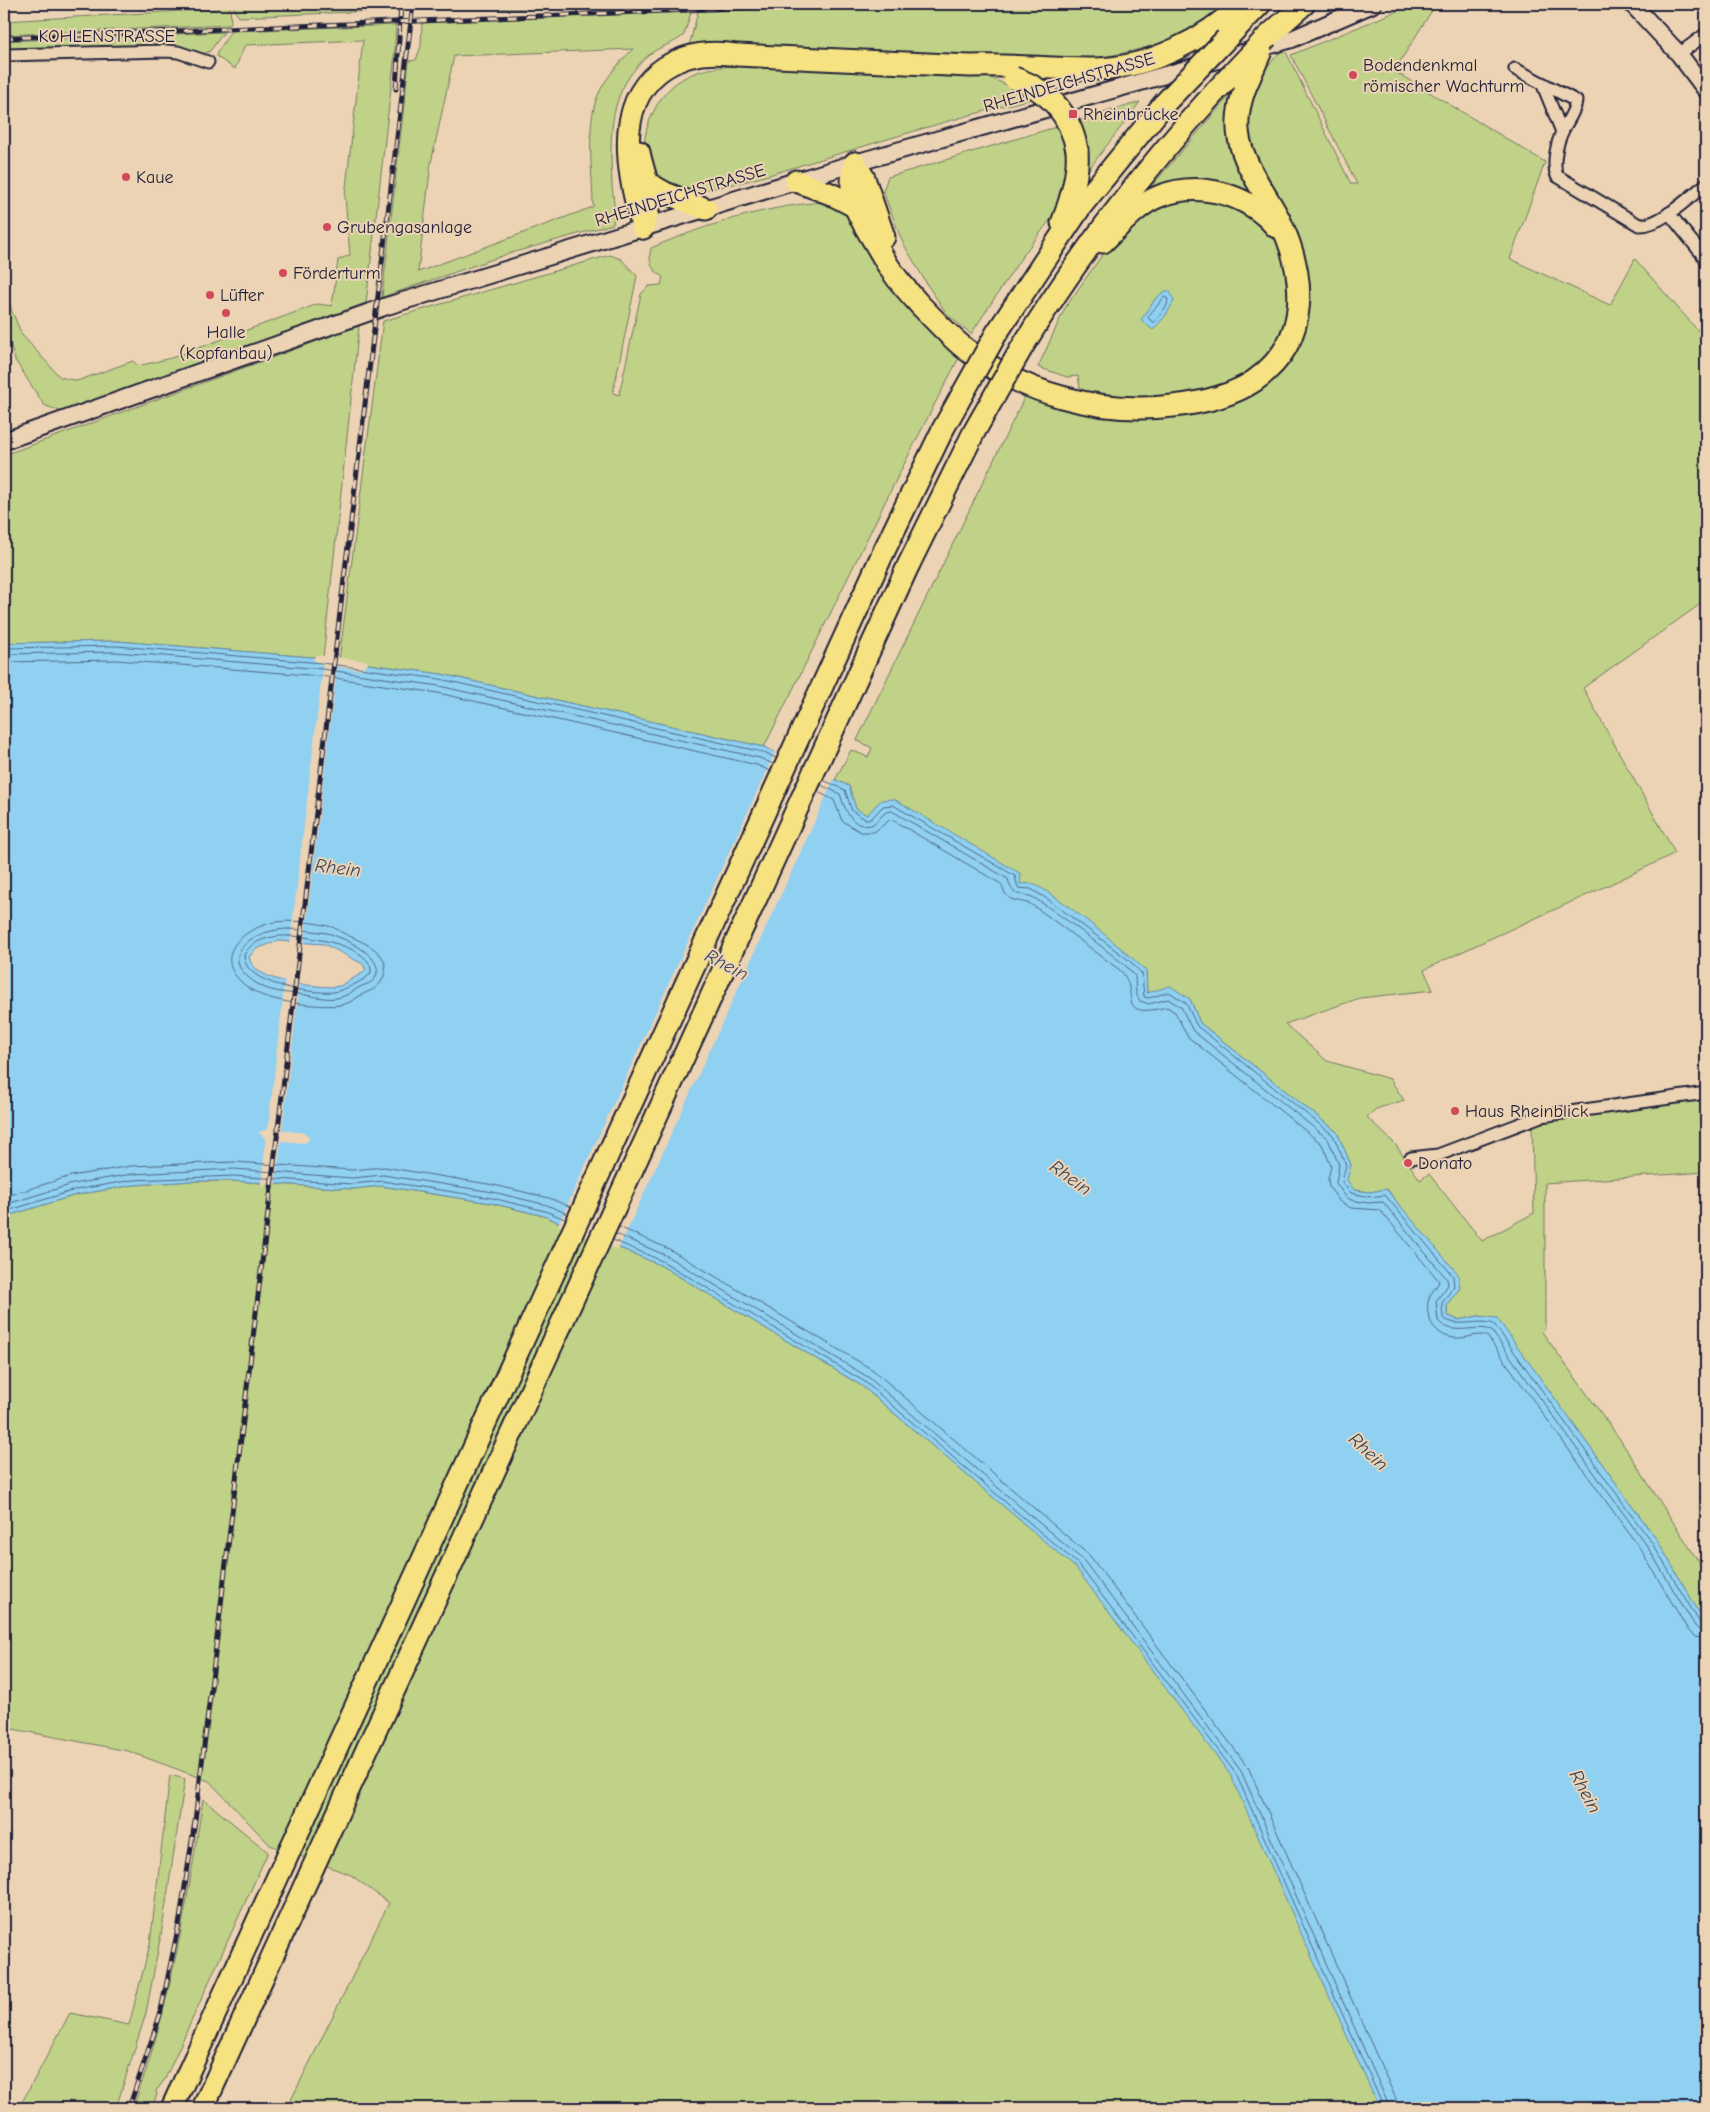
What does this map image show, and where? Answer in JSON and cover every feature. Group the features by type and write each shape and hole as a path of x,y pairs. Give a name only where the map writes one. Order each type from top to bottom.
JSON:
{"highway":[{"path":"644,228 634,199 629,130 640,96 650,81 664,67 677,60 703,52 970,66 1000,65 1063,69 1117,67 1158,56 1190,41 1242,4"},
{"path":"172,2108 883,553 939,437 996,334 1051,248 1081,206 1164,104 1260,4"},
{"path":"203,2108 846,698 948,481 1021,349 1055,293 1102,226 1173,138 1267,38 1304,4"},
{"path":"855,163 850,182 854,206 890,270 901,286 948,334 974,356 997,370 1033,387 1072,399 1111,407 1149,408 1189,404 1226,395 1254,381 1273,365 1286,346 1298,317 1300,301 1297,269 1287,240 1279,220 1252,174 1240,139 1238,121 1245,88 1267,38"},
{"path":"644,228 650,205 649,184 639,148 639,132 649,101 658,88 681,71 704,61 737,55"},
{"path":"970,66 1014,78 1044,93 1060,109 1071,128 1078,161 1074,186 1051,248"},
{"path":"855,163 864,178 874,213 889,249 920,305"},
{"path":"796,181 831,194 854,206"},
{"path":"649,184 665,194 706,209"},
{"path":"1055,293 1092,253 1143,206 1160,196 1179,191 1208,190 1240,200 1267,218 1287,240"}],"main road":[{"name":"RHEINDEICHSTRASSE","path":"4,442 388,306 855,163 1292,39 1373,4"},
{"path":"1632,4 1678,54 1706,90"}],"street":[{"path":"1678,54 1706,34"},
{"name":"KOHLENSTRASSE","path":"4,55 166,51 178,52 208,62"},
{"path":"1515,70 1576,101 1576,107 1562,132 1553,167 1557,176 1639,225 1647,226 1670,213 1706,184"},
{"path":"1542,83 1562,132"},
{"path":"1550,103 1566,96"},
{"path":"1670,213 1706,259"},
{"path":"1411,1158 1438,1155 1541,1116 1706,1093"}],"green space":[{"path":"218,4 230,4 231,22 229,25 4,35 4,21 217,9"},
{"path":"234,4 397,4 397,10 239,17 234,10"},
{"path":"423,4 450,4 445,9 422,9"},
{"path":"460,4 614,4 508,9 469,7"},
{"path":"700,4 1228,4 1198,26 1167,41 1133,51 1097,58 688,50"},
{"path":"1414,4 1436,4 1394,71 1545,162 1510,259 1610,305 1635,259 1700,333 1706,328 1706,600 1583,688 1675,853 1424,970 1433,990 1360,998 1285,1024 1327,1061 1390,1079 1404,1100 1376,1109 1367,1117 1395,1144 1420,1180 1429,1174 1482,1241 1534,1213 1532,1126 1541,1120 1613,1107 1706,1100 1706,1172 1545,1183 1545,1327 1542,1332 1619,1438 1706,1573 1706,1624 1657,1540 1497,1319 1479,1316 1458,1320 1447,1315 1447,1304 1460,1288 1387,1189 1370,1192 1354,1190 1346,1180 1351,1165 1337,1132 1200,1023 1190,999 1147,994 1146,972 1020,884 881,801 867,815 856,809 849,786 835,780 851,750 868,757 872,748 857,740 1026,394 1081,394 1078,376 1067,377 1038,367 1065,308 1144,195 1236,88 1255,80 1284,48 1351,184 1357,184 1291,55"},
{"path":"691,12 684,35 650,54 636,68 626,82 619,98 614,114 611,148 613,224 508,254 382,297 409,61 416,60 421,46 422,23","holes":["633,49 613,70 598,95 594,107 591,135 593,207 418,272 431,163 454,56"]},
{"path":"396,25 394,62 366,303 62,412 44,405 15,360 4,323 4,274 11,309 22,335 60,377 77,381 133,361 138,366 171,358 318,304 332,306 338,260 350,255 345,196 363,40 245,45 235,69 217,57 217,53 231,31"},
{"path":"224,32 210,51 203,54 4,51 4,41"},
{"path":"768,65 989,77 1035,98 945,122 738,183 692,193 680,192 670,186 647,161 644,145 648,125 657,105 668,90 681,80 695,73 711,69 729,66"},
{"path":"1140,102 1021,258 971,334 947,314 902,241 883,191 888,177"},
{"path":"824,202 843,205 961,354 910,452 764,747 441,674 339,660 383,321 610,255 621,259 637,276 613,393 619,395 641,294 649,286 661,285 663,277 651,265 651,248 714,224 758,212"},
{"path":"359,326 323,658 117,641 4,643 4,455"},
{"path":"193,1181 233,1181 352,1189 381,1186 491,1203 544,1216 660,1265 862,1386 1079,1570 1239,1782 1385,2108 287,2108 389,1903 351,1875 270,1845 209,1781 128,1751 13,1729 4,1733 4,1217 76,1195 134,1185"},
{"path":"170,1775 185,1779 162,1929 146,2013 116,2108 19,2108 70,2013 129,2025 150,1944"},
{"path":"203,1799 268,1852 165,2079 156,2091 157,2095 151,2108 133,2108 157,2032 176,1956 191,1878"}],"water":[{"path":"1165,291 1170,291 1174,301 1166,315 1153,330 1141,320 1156,298"},
{"name":"Rhein","path":"117,641 323,658 441,674 764,747 849,786 856,809 867,815 881,800 894,799 1021,874 1020,884 1032,884 1055,897 1109,938 1138,963 1146,971 1147,993 1170,986 1190,999 1200,1023 1337,1132 1351,1165 1347,1180 1354,1190 1370,1192 1386,1189 1458,1274 1460,1288 1447,1304 1447,1315 1458,1320 1479,1316 1497,1318 1657,1540 1706,1624 1706,2108 1379,2108 1231,1776 1076,1568 862,1386 660,1265 544,1216 491,1203 381,1186 353,1189 233,1181 193,1181 134,1185 76,1195 4,1217 4,643","holes":["278,941 324,944 363,964 366,971 340,986 311,986 272,978 261,973 253,966 249,957 256,949"]}],"pier":[{"path":"316,655 367,661 368,664 360,670 337,667 304,944 290,943 323,666 313,659"},
{"path":"776,750 835,777 618,1250 558,1225"},
{"path":"285,979 300,981 282,1130 305,1133 310,1139 305,1143 281,1141 275,1186 261,1185 266,1139 258,1132 268,1129"}],"railway":[{"path":"396,89 401,4"},
{"path":"129,2108 160,2015 180,1919 195,1821 413,4"},
{"path":"4,38 830,4"}],"place":[{"name":"Bodendenkmal römischer Wachturm","path":"1353,75"},
{"name":"Rheinbrücke","path":"1073,114"},
{"name":"Kaue","path":"126,177"},
{"name":"Grubengasanlage","path":"327,227"},
{"name":"Förderturm","path":"283,273"},
{"name":"Lüfter","path":"210,295"},
{"name":"Halle (Kopfanbau)","path":"226,313"},
{"name":"Haus Rheinblick","path":"1455,1111"},
{"name":"Donato","path":"1408,1163"}]}
